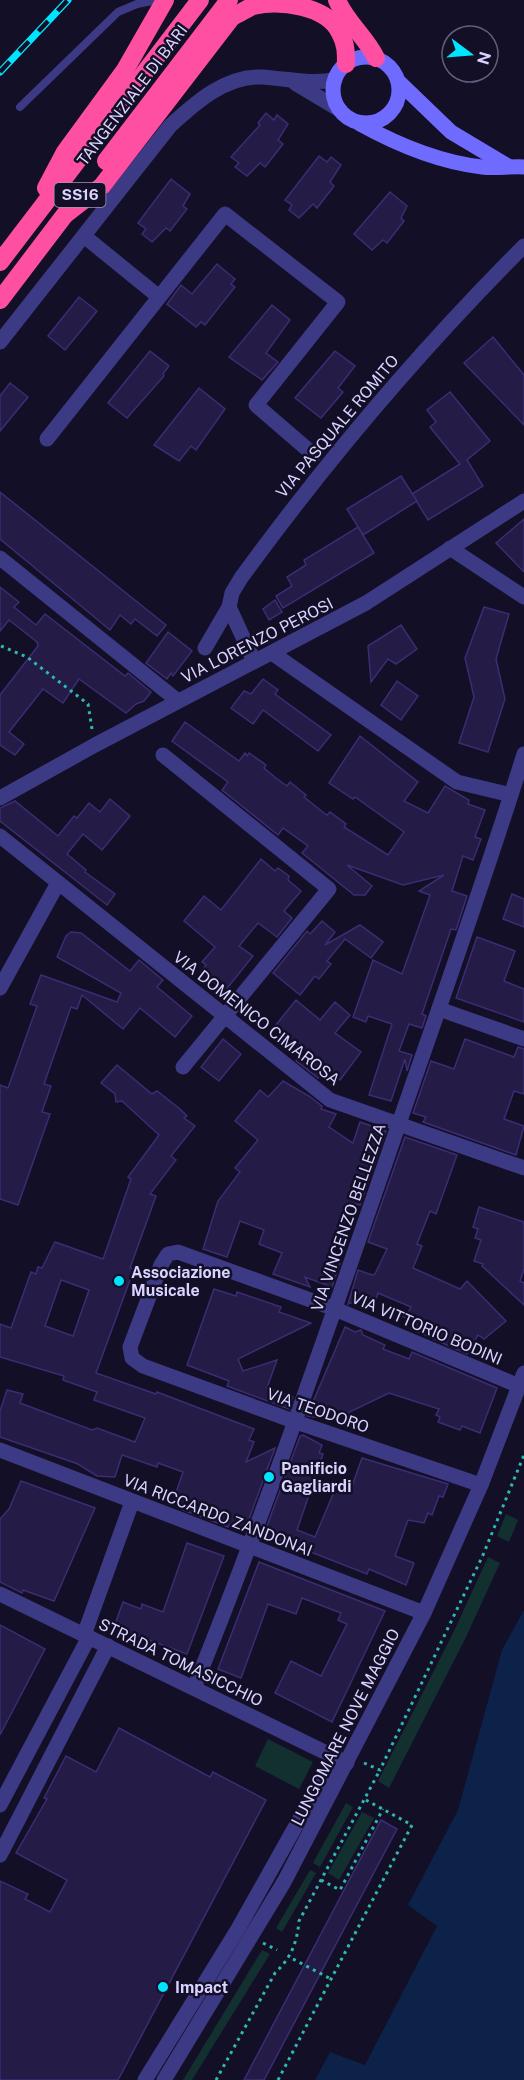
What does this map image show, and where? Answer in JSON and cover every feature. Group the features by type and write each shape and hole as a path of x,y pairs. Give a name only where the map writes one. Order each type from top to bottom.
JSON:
{"highway":[{"path":"19,237 65,152 125,70 165,0"},
{"name":"TANGENZIALE DI BARI","path":"0,262 200,0"},
{"name":"TANGENZIALE DI BARI","path":"0,300 229,0"},
{"path":"337,0 352,26 370,46 376,58"},
{"path":"66,214 102,186 232,17 273,2 290,3 309,8 326,17 340,31 346,47 346,64"}],"street":[{"path":"340,110 333,90 335,80 346,64 355,59 376,58 386,63 398,81 451,132 516,166"},
{"path":"0,342 170,126 199,100 229,83 260,77 315,83 335,80"},
{"path":"357,122 377,122 393,110 399,91 398,81"},
{"path":"292,82 396,144 447,162 485,168 516,166"},
{"path":"47,439 225,214 338,302 256,405 314,454"},
{"path":"84,236 159,297"},
{"name":"VIA PASQUALE ROMITO","path":"205,648 229,607 232,593 241,578 326,465 425,350 524,246"},
{"name":"VIA LORENZO PEROSI","path":"0,798 95,745 366,603 524,501"},
{"path":"450,548 524,597"},
{"path":"0,558 178,701"},
{"path":"229,607 254,661"},
{"path":"272,653 457,782 511,795"},
{"name":"VIA VINCENZO BELLEZZA","path":"194,1688 251,1547 296,1422 486,877 524,754"},
{"path":"163,755 328,889 183,1067"},
{"name":"VIA DOMENICO CIMAROSA","path":"0,836 330,1100 524,1168"},
{"path":"0,988 58,883"},
{"path":"439,1010 524,1039"},
{"name":"VIA VITTORIO BODINI","path":"143,1366 132,1358 130,1347 161,1265 168,1254 178,1252 521,1379"},
{"name":"VIA TEODORO","path":"143,1366 296,1422 481,1485"},
{"name":"LUNGOMARE NOVE MAGGIO","path":"164,2080 284,1882 424,1613 481,1485 521,1379"},
{"name":"VIA RICCARDO ZANDONAI","path":"0,1450 424,1613"},
{"path":"0,1805 87,1636 132,1502"},
{"name":"STRADA TOMASICCHIO","path":"0,1594 348,1760"},
{"path":"0,1855 108,1646"},
{"name":"LUNGOMARE NOVE MAGGIO","path":"145,2080 238,1929 348,1760"}],"lane":[{"path":"20,107 118,12 137,4 157,0"}],"path":[{"path":"1,646 27,657 88,704 95,745"},
{"path":"216,2080 275,1973 286,1963 297,1940 299,1921 380,1770 483,1555 524,1455"},
{"path":"348,1760 380,1770"},
{"path":"278,2080 412,1825 364,1799"},
{"path":"321,1880 340,1890 383,1809"},
{"path":"293,1959 331,1979"}],"green space":[{"path":"506,1514 518,1520 509,1542 497,1536"},
{"path":"488,1557 500,1563 466,1637 389,1788 378,1781 454,1631"},
{"path":"268,1739 313,1762 299,1789 255,1766"},
{"path":"346,1803 353,1807 320,1867 313,1863"},
{"path":"362,1812 374,1818 339,1880 328,1873"},
{"path":"310,1870 316,1873 282,1932 276,1928"},
{"path":"262,1950 270,1954 192,2080 183,2080"}],"water":[{"path":"524,1610 524,2080 315,2080 330,2052 365,2065 437,1926 408,1905 458,1810 502,1650"}],"building":[{"path":"266,113 274,120 277,115 288,124 278,140 283,144 265,167 260,163 247,176 235,167 239,163 231,157 260,125 258,123"},
{"path":"319,156 327,162 331,157 341,165 330,182 334,186 317,208 313,204 299,218 289,210 292,205 285,200"},
{"path":"171,179 190,194 183,206 187,209 170,231 166,228 152,242 142,234 146,229 138,223"},
{"path":"390,192 407,206 401,218 404,221 387,243 383,240 372,250 354,234"},
{"path":"217,264 235,279 231,284 235,287 205,325 201,322 196,327 167,304 181,285 192,294"},
{"path":"79,297 97,311 65,350 48,336"},
{"path":"272,305 290,320 266,353 278,362 262,380 229,357"},
{"path":"493,337 524,375 524,425 464,363"},
{"path":"150,351 169,366 164,376 127,418 108,403"},
{"path":"335,351 355,366 338,388 343,392 321,418 295,398"},
{"path":"10,383 28,397 0,431 0,396"},
{"path":"199,388 225,409 196,450 191,446 179,461 154,445"},
{"path":"450,392 490,441 467,460 483,486 428,520 412,494 460,464 430,427 436,422 427,410"},
{"path":"401,476 417,501 363,535 347,509"},
{"path":"0,492 166,625 157,636 135,619 131,624 120,615 110,630 0,539"},
{"path":"524,519 524,572 496,543"},
{"path":"358,527 374,553 283,608 276,596 292,586 287,577 306,565 304,560"},
{"path":"0,587 19,602 14,607 36,625 45,614 125,676 128,673 151,692 144,701 136,704 126,713 79,679 63,703 43,689 9,732 24,744 15,755 0,745 0,695 38,646 37,642 9,620 0,631"},
{"path":"275,600 282,612 269,620 263,609"},
{"path":"484,607 509,614 496,659 505,699 488,752 459,743 474,697 465,658"},
{"path":"401,625 417,649 396,664 388,659 371,682 368,646"},
{"path":"168,632 192,651 173,676 171,673 167,679 146,663"},
{"path":"263,679 278,690 275,694 331,735 318,751 263,710 253,724 231,708 244,691 251,694"},
{"path":"397,681 418,696 401,720 381,705"},
{"path":"185,722 239,761 245,753 247,756 249,753 266,765 264,768 276,778 287,786 290,782 324,813 327,815 330,812 346,824 344,827 388,855 404,832 355,797 353,799 329,783 360,736 418,782 404,801 428,813 445,786 469,800 468,804 485,810 475,837 481,839 473,860 463,856 452,891 467,896 456,930 451,929 438,967 422,1014 426,1016 422,1028 409,1024 399,1051 412,1055 407,1071 405,1059 391,1101 369,1095 392,1024 368,1016 366,1022 353,1017 373,960 402,974 430,895 419,891 444,875 403,885 347,865 372,886 365,895 354,895 302,853 308,846 283,828 278,835 222,790 228,782 172,741"},
{"path":"110,799 130,816 102,850 83,834 67,854 86,870 85,872 115,894 107,905 0,821 0,808 15,801 58,836 74,816 77,818 89,803 100,812"},
{"path":"261,859 275,871 278,868 289,876 288,880 301,891 284,911 292,918 277,937 258,923 239,946 253,956 225,991 201,972 206,965 202,962 215,947 184,921 204,896 221,910"},
{"path":"512,894 524,899 524,927 503,919"},
{"path":"322,921 335,932 325,945 360,925 383,942 371,958 345,939 327,961 331,964 319,979 315,976 300,995 273,973 307,931 310,934"},
{"path":"71,932 81,933 130,971 139,960 163,980 157,987 192,1016 175,1037 140,1008 123,1029 82,995 77,1009 71,1007 44,1084 51,1086 42,1112 50,1114 18,1205 0,1199 0,1085 8,1088 37,1006 30,1004 41,975 117,1002 121,993 57,957 66,936"},
{"path":"477,937 515,951 504,981 524,989 524,1022 456,998"},
{"path":"296,1000 320,1020 335,1002 350,1015 335,1033 361,1052 340,1080 331,1074 328,1077 323,1073 318,1078 296,1061 303,1054 285,1040 286,1034 275,1026"},
{"path":"223,1039 241,1054 219,1081 201,1067"},
{"path":"465,1039 514,1057 518,1047 524,1049 524,1094 514,1091 504,1119 524,1126 516,1155 423,1122 426,1117 413,1113 431,1061 454,1069"},
{"path":"117,1065 152,1094 157,1091 180,1109 187,1116 184,1118 195,1126 171,1156 176,1160 150,1194 156,1196 130,1268 134,1269 96,1373 156,1394 157,1392 254,1429 249,1440 254,1442 246,1462 275,1448 245,1530 229,1525 228,1527 183,1510 184,1506 173,1501 183,1472 158,1463 157,1467 122,1455 115,1477 97,1476 78,1464 0,1437 0,1411 7,1390 23,1394 20,1403 92,1430 97,1428 135,1442 145,1418 94,1400 97,1392 63,1380 64,1376 0,1357 0,1324 11,1328 31,1272 36,1274 38,1267 42,1268 55,1242 103,1259 131,1179 128,1177 159,1135 122,1101 116,1102 115,1094 101,1083","holes":["61,1280 89,1290 73,1336 45,1326"]},
{"path":"283,1081 309,1096 322,1106 321,1109 336,1114 329,1127 353,1143 360,1122 386,1131 360,1205 351,1203 332,1255 341,1260 332,1287 305,1277 310,1287 273,1274 282,1253 259,1244 264,1230 240,1221 227,1257 203,1249 218,1201 240,1172 235,1168 258,1140 235,1121 260,1090 268,1097"},
{"path":"405,1137 457,1155 436,1214 430,1211 417,1244 422,1246 413,1268 460,1289 467,1281 506,1321 484,1339 478,1335 467,1354 411,1329 415,1322 400,1315 409,1311 411,1307 378,1293 374,1306 358,1300 348,1304 358,1270 375,1274 387,1249 368,1242"},
{"path":"479,1207 524,1222 524,1269 520,1281 524,1283 524,1305 482,1266 483,1264 474,1261 481,1240 475,1238 478,1229 473,1227"},
{"path":"214,1289 236,1296 237,1292 281,1307 279,1312 311,1323 238,1359 243,1371 277,1360 267,1388 293,1397 289,1409 227,1386 229,1381 187,1365"},
{"path":"345,1327 355,1332 361,1330 363,1335 385,1345 383,1349 409,1359 412,1352 497,1388 480,1433 462,1426 460,1430 438,1422 440,1417 436,1415 439,1409 389,1393 333,1420 307,1416"},
{"path":"303,1435 322,1445 319,1453 323,1454 297,1530 315,1537 336,1487 351,1489 362,1458 448,1484 443,1497 439,1496 432,1515 428,1513 424,1523 408,1520 395,1556 414,1563 406,1585 369,1569 367,1574 270,1536 272,1529 267,1526 300,1436"},
{"path":"21,1481 95,1508 54,1601 23,1590 22,1593 0,1582 0,1519 9,1509"},
{"path":"187,1543 224,1556 187,1654 114,1627 123,1602 141,1609 142,1604 163,1612"},
{"path":"259,1562 385,1611 332,1722 275,1693 291,1661 321,1676 347,1624 338,1620 341,1613 302,1598 296,1614 268,1604 241,1678 218,1669"},
{"path":"0,1625 45,1649 0,1735"},
{"path":"119,1728 210,1777 213,1772 266,1800 118,2080 0,2080 0,1881 28,1894 25,1899 50,1912 67,1880 16,1853 47,1799 44,1798 66,1756 96,1772"},
{"path":"381,1820 397,1829 264,2080 244,2080"}],"railway":[{"path":"0,72 68,0"}],"place":[{"name":"Associazione Musicale","path":"119,1281"},
{"name":"Panificio Gagliardi","path":"269,1477"},
{"name":"Impact","path":"163,1987"}]}
